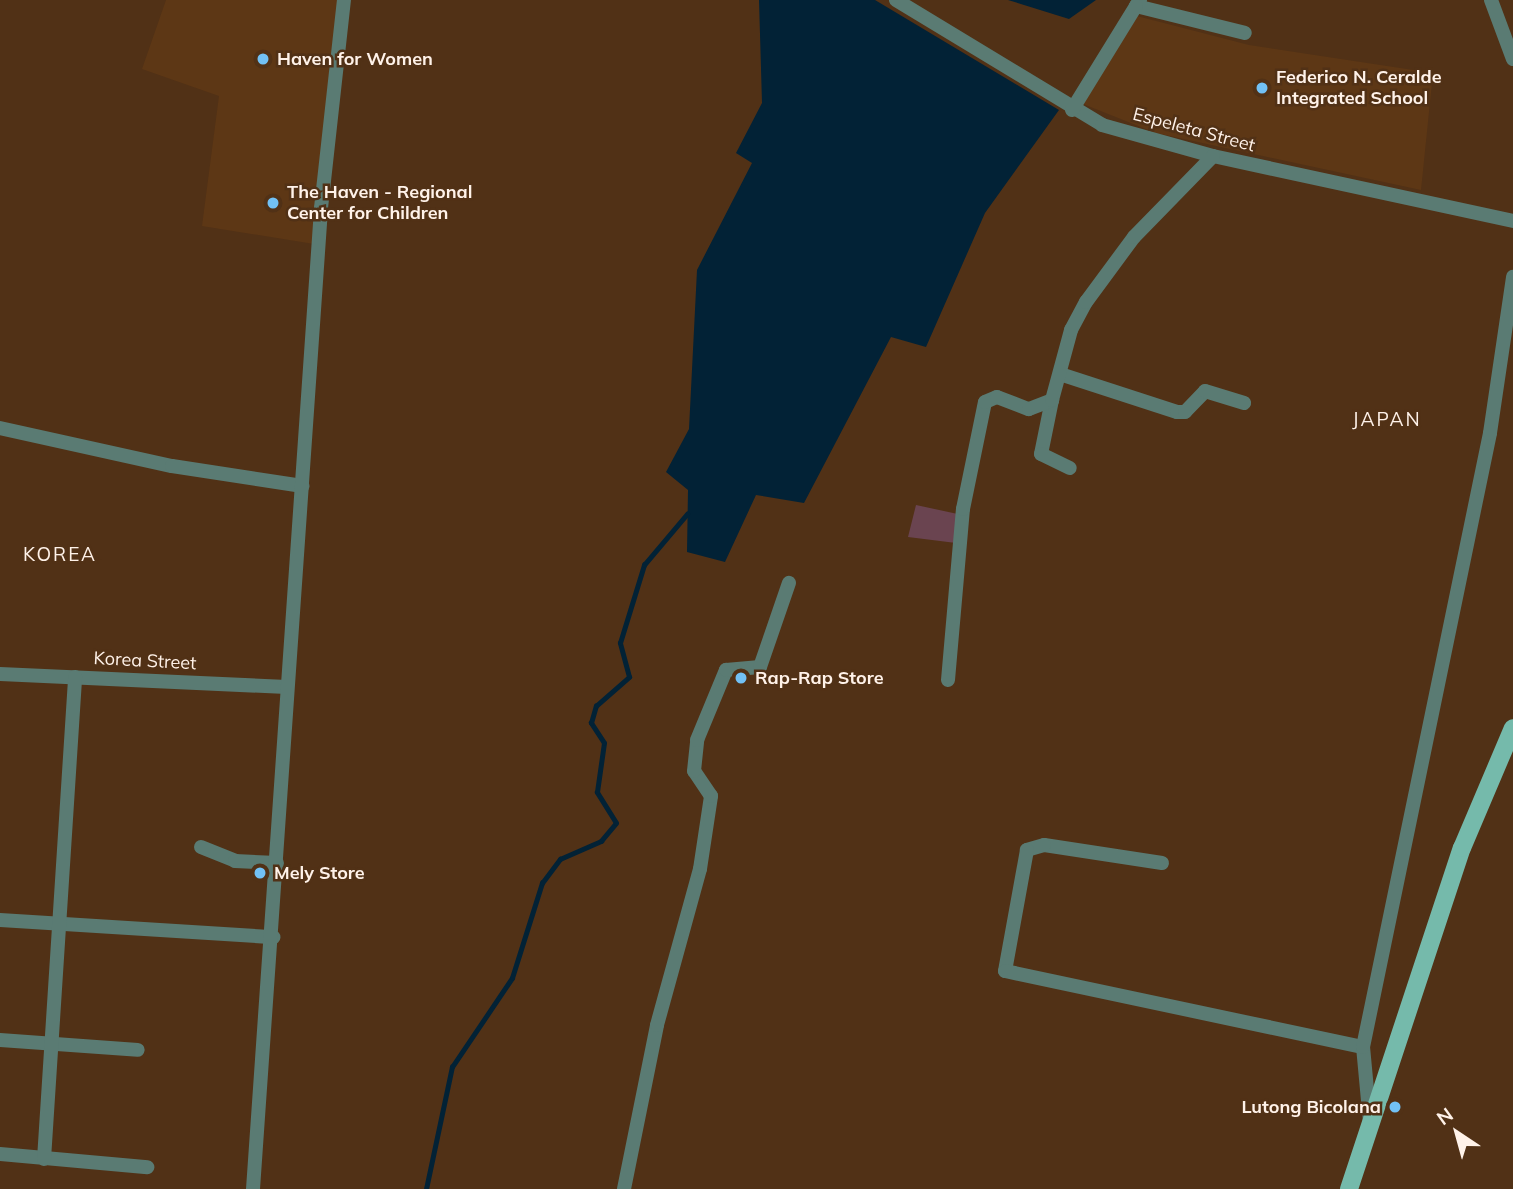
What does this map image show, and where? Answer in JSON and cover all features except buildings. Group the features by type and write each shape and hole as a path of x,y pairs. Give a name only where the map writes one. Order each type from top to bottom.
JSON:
{"main road":[{"path":"1349,1189 1462,848 1513,729"}],"street":[{"path":"253,1189 273,937 302,486 344,0"},
{"name":"Espeleta Street","path":"896,0 1072,110 1213,156 1513,221"},
{"path":"1491,0 1513,59"},
{"path":"1072,110 1138,3 1245,33"},
{"path":"1070,468 1041,454 1052,400 1086,302 1134,237 1213,156"},
{"path":"1370,1126 1363,1047 1490,433 1513,277"},
{"path":"1060,374 1177,412 1205,391 1244,403"},
{"path":"947,680 963,509 985,402 997,397 1029,410 1052,400"},
{"path":"0,428 172,466 302,486"},
{"path":"624,1189 657,1025 700,869 710,796 694,771 697,740 726,670 760,667 789,583"},
{"name":"Korea Street","path":"0,674 287,687"},
{"path":"44,1159 62,925 75,677"},
{"path":"1162,863 1044,845 1027,849 1005,971 1363,1047"},
{"path":"201,847 236,861 277,863"},
{"path":"0,920 273,937"},
{"path":"0,1040 138,1050"},
{"path":"0,1154 147,1167"}],"shaded area":[{"path":"166,0 338,0 314,244 202,226 219,96 142,69"},
{"name":"Federico N. Ceralde Integrated School","path":"1133,15 1249,45 1433,73 1421,190 1156,133 1083,104"},
{"path":"916,505 967,516 964,544 908,537"}],"water":[{"path":"759,0 875,0 1059,110 985,213 926,347 891,337 804,503 756,495 725,562 687,552 688,490 666,472 689,429 697,270 752,163 736,153 762,103"},
{"path":"1008,0 1096,0 1069,19"}],"waterway":[{"path":"426,1189 452,1067 512,978 542,883 560,859 601,841 616,823 597,792 604,743 591,723 596,706 629,677 620,643 644,565 687,514"}],"place":[{"name":"Haven for Women","path":"263,59"},
{"name":"Federico N. Ceralde Integrated School","path":"1262,88"},
{"name":"The Haven - Regional Center for Children","path":"273,203"},
{"name":"Rap-Rap Store","path":"741,678"},
{"name":"Mely Store","path":"260,873"},
{"name":"Lutong Bicolana","path":"1395,1107"}],"district":[{"name":"JAPAN","path":"1387,420"},
{"name":"KOREA","path":"60,555"}]}
